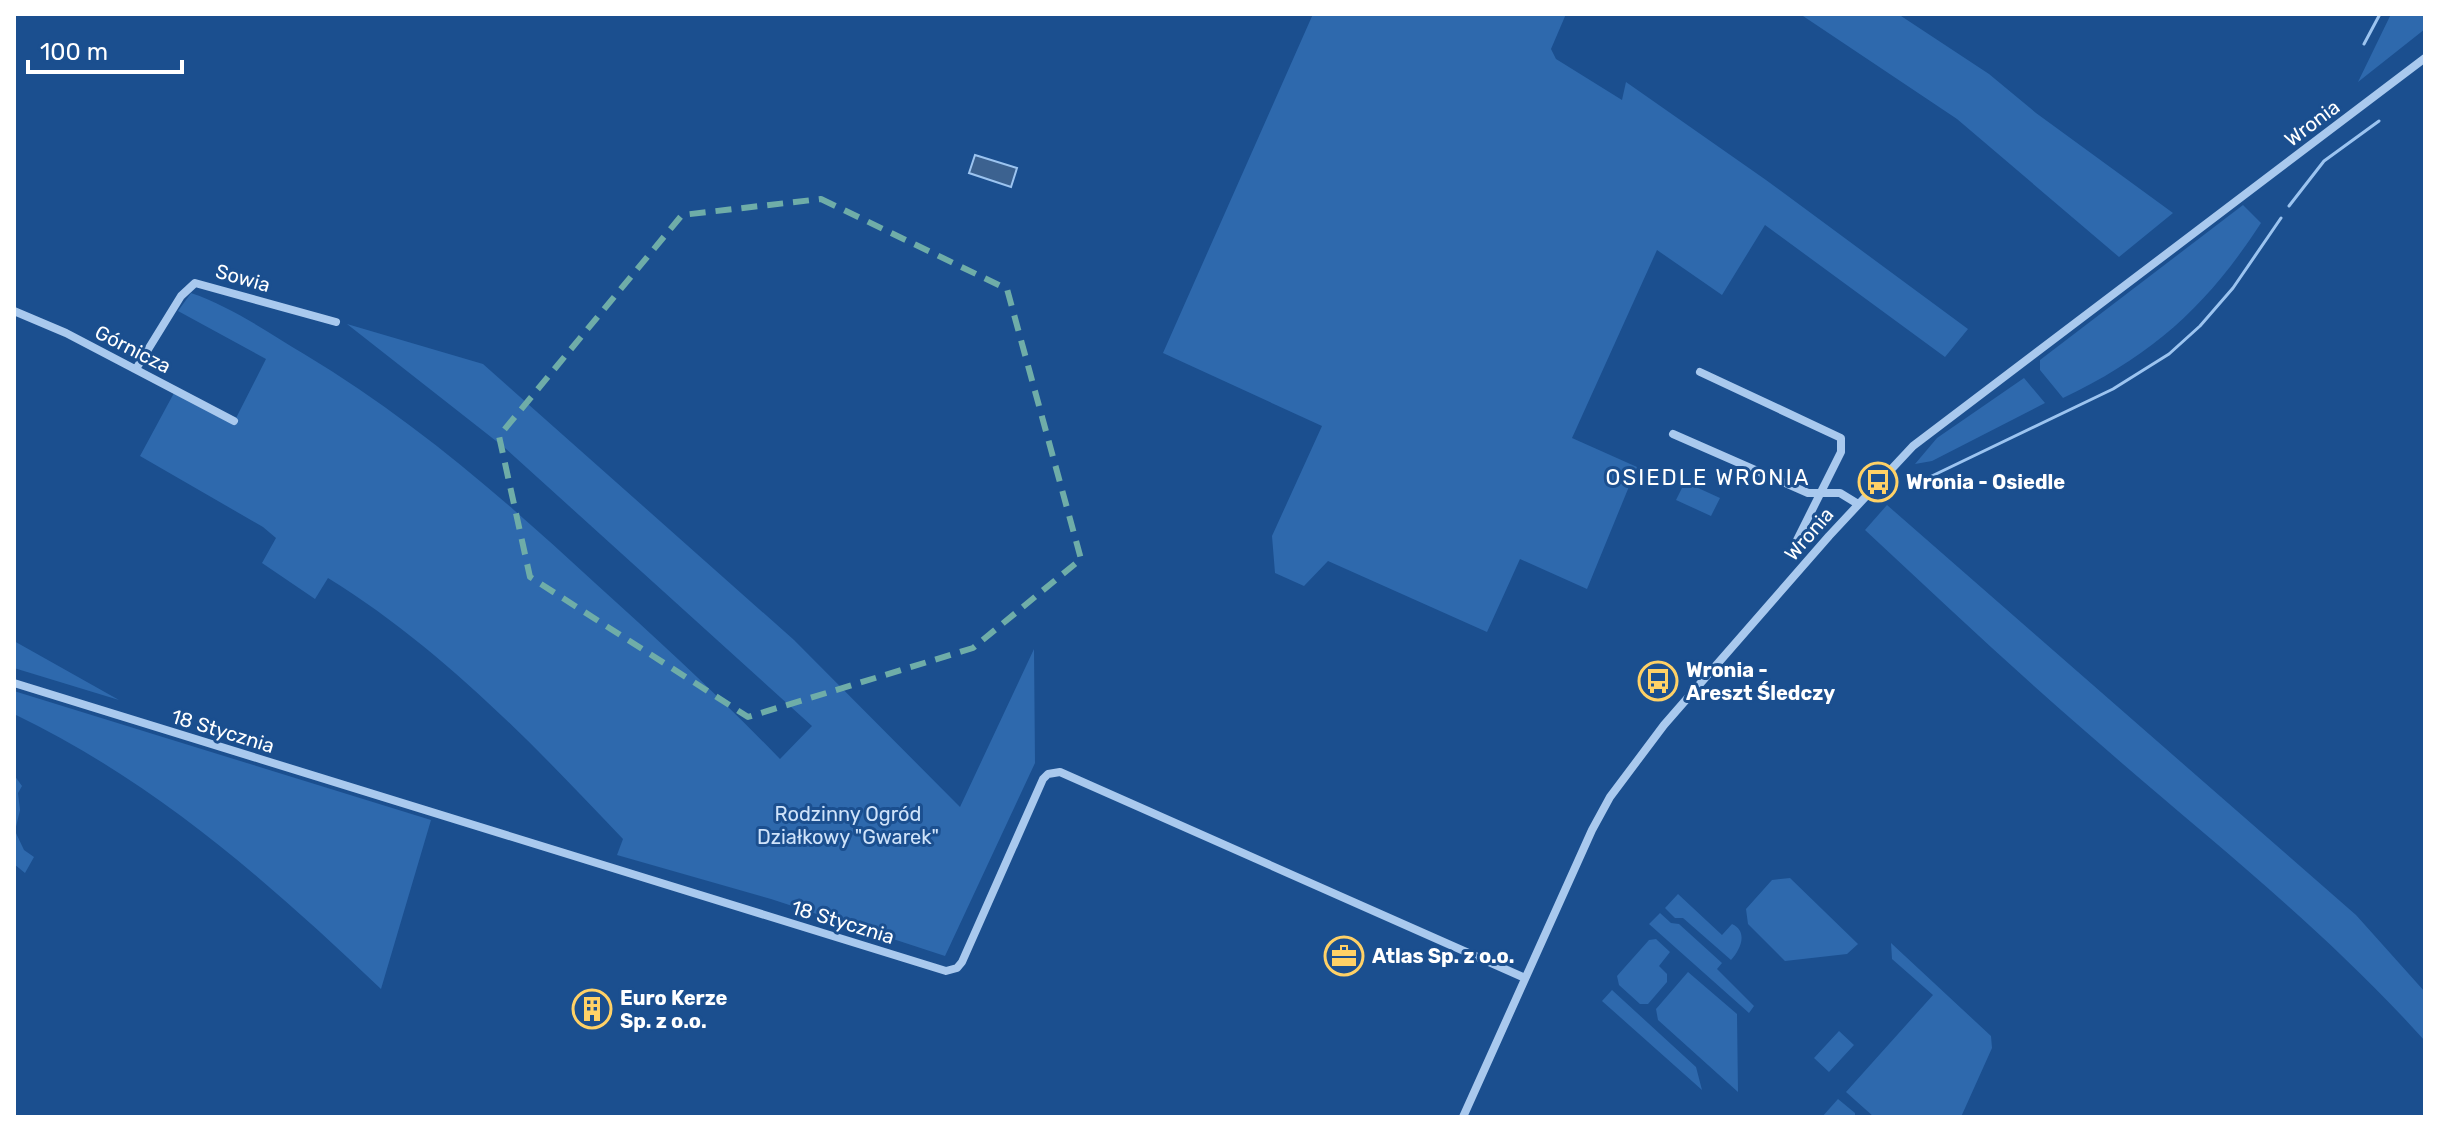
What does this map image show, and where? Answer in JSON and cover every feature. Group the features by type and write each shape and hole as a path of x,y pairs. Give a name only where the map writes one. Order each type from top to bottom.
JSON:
{"street":[{"name":"Wronia","path":"1463,1117 1592,830 1610,797 1664,725 1858,504 1934,428 2425,58"},
{"name":"Sowia","path":"136,369 181,296 195,283 336,322"},
{"name":"Górnicza","path":"14,311 136,369 234,421"},
{"path":"1700,372 1839,436 1841,452 1797,540"},
{"path":"1673,434 1808,493 1846,494 1858,504"},
{"name":"18 Stycznia","path":"14,683 946,971 957,968 962,962 1043,779 1048,774 1060,772 1525,978"}],"highlighted area":[{"path":"821,199 1007,289 1081,559 973,648 748,717 530,577 499,436 682,215"}],"green space":[{"path":"1313,14 1566,14 1551,49 1556,59 1622,100 1626,82 1766,180 1968,329 1945,357 1765,225 1722,295 1657,250 1572,438 1637,467 1587,589 1520,559 1487,632 1328,561 1304,586 1275,573 1272,536 1322,426 1163,353"},
{"path":"1800,14 1898,14 1989,74 2036,113 2173,213 2119,257 1957,119"},
{"path":"2391,14 2425,14 2425,29 2358,82"},
{"path":"2243,205 2261,223 2241,253 2198,304 2151,346 2095,382 2063,398 2040,370 2040,360"},
{"name":"Rodzinny Ogród Działkowy \"Gwarek\"","path":"191,293 249,320 343,379 419,432 526,520 780,759 812,726 505,448 347,324 483,364 794,640 960,807 1034,649 1035,763 945,956 771,899 617,855 623,839 520,733 447,666 369,605 328,578 315,599 262,563 276,538 263,527 140,456 174,393 233,424 266,359 178,311"},
{"path":"2024,378 2045,403 1932,461 1915,464 1937,438"},
{"path":"1685,482 1720,498 1711,516 1676,500"},
{"path":"1887,505 2356,915 2425,992 2425,1041 2302,918 2057,706 1865,530"},
{"path":"14,641 119,700 14,668"},
{"path":"14,691 431,820 381,989 296,910 163,803 66,741 14,714"},
{"path":"14,775 22,786 18,793 20,810 15,831 24,850 34,857 25,873 14,864"},
{"path":"1790,878 1858,944 1847,954 1785,961 1748,924 1746,909 1772,880"},
{"path":"1678,894 1722,935 1732,924 1737,927 1742,936 1731,960 1683,918 1675,918 1665,908"},
{"path":"1660,913 1671,923 1679,924 1722,963 1717,969 1754,1006 1749,1013 1649,924"},
{"path":"1656,939 1670,952 1659,966 1667,974 1667,982 1648,1004 1640,1004 1619,985 1617,976 1649,940"},
{"path":"1891,943 1991,1036 1992,1048 1961,1117 1874,1117 1846,1092 1933,995 1892,959"},
{"path":"1688,972 1737,1014 1738,1092 1658,1020 1656,1009"},
{"path":"1612,990 1696,1067 1702,1090 1602,1001"},
{"path":"1839,1031 1854,1045 1829,1072 1814,1058"},
{"path":"1838,1099 1855,1113 1855,1117 1822,1117"}],"shaded area":[{"path":"975,155 1017,168 1011,187 969,173"}],"waterway":[{"path":"2364,44 2380,14"},
{"path":"2289,206 2324,161 2379,121"},
{"path":"1909,487 2113,389 2169,354 2200,326 2233,288 2281,218"}],"place":[{"name":"Wronia - Osiedle","path":"1878,482"},
{"name":"Wronia - Areszt Śledczy","path":"1658,681"},
{"name":"Atlas Sp. z o.o.","path":"1344,956"},
{"name":"Euro Kerze Sp. z o.o.","path":"592,1009"}],"district":[{"name":"OSIEDLE WRONIA","path":"1708,477"}]}
